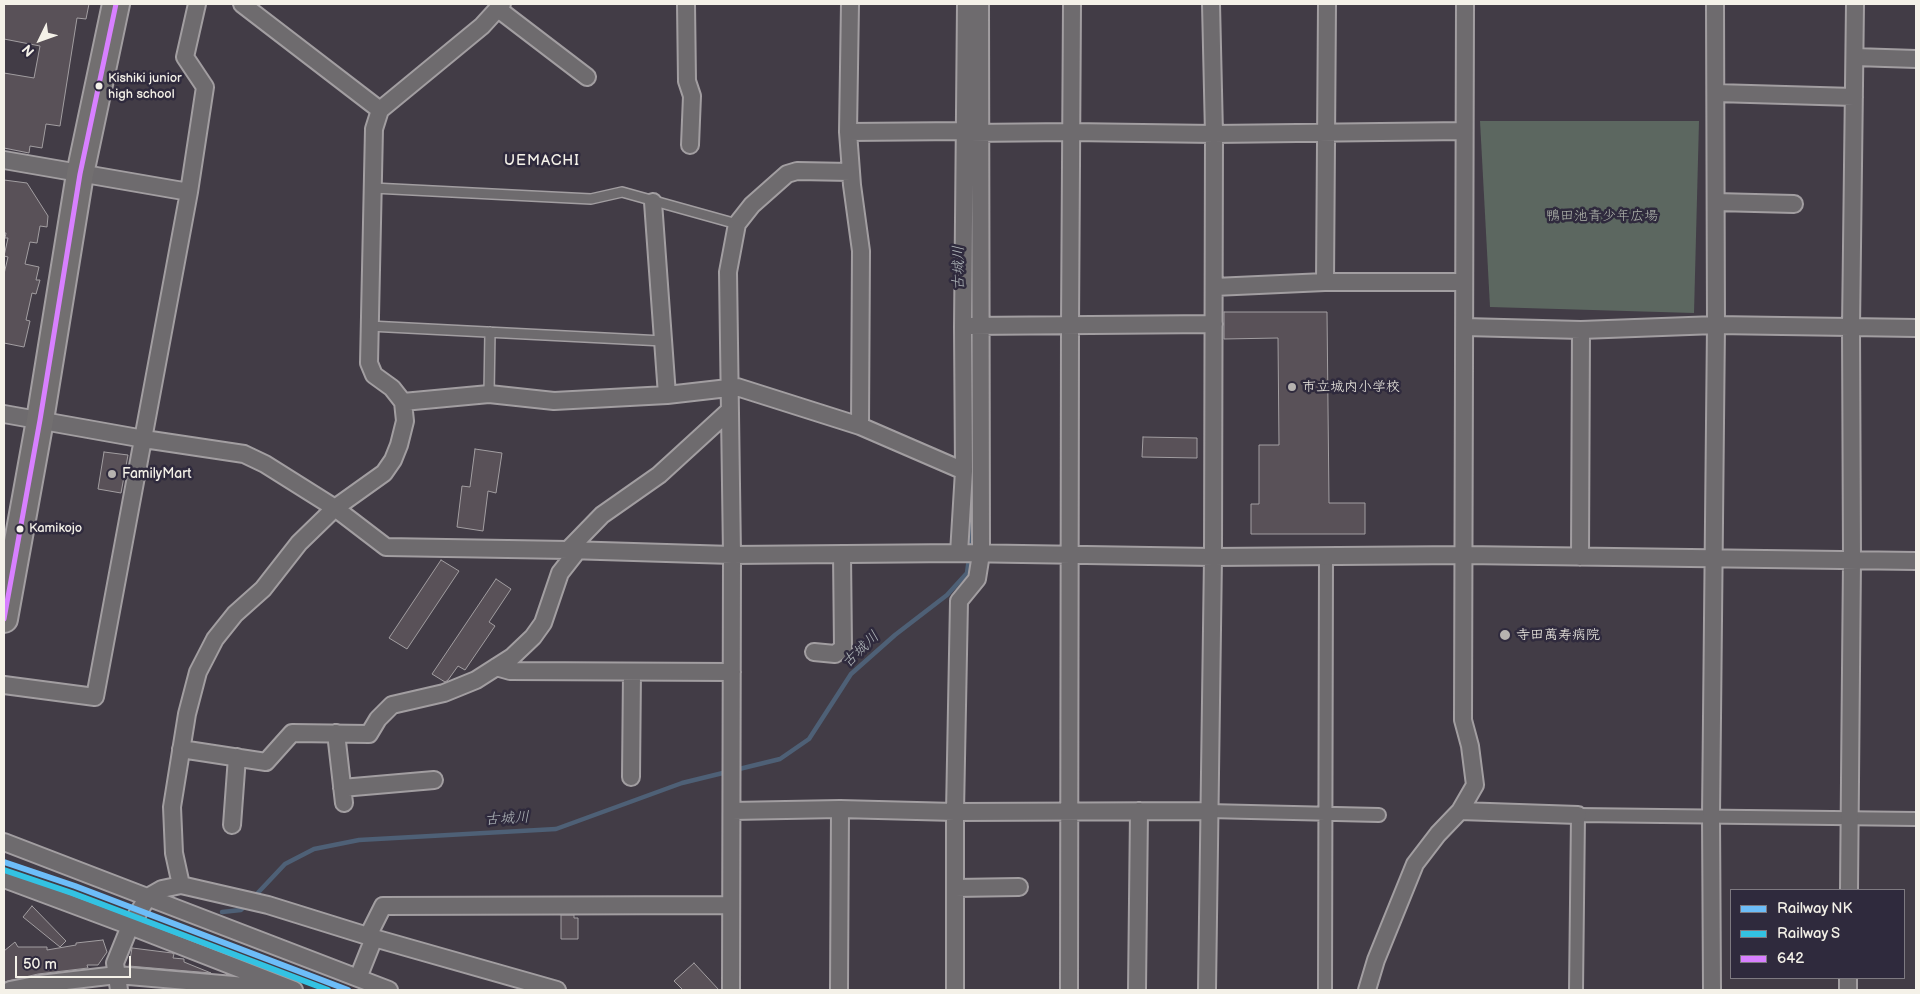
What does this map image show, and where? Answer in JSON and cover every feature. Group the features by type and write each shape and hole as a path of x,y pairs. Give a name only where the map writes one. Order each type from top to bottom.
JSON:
{"main road":[{"path":"4,619 40,420 80,174 116,4"}],"street":[{"path":"4,685 96,697 189,192 205,87 184,57 197,4"},
{"path":"242,4 380,110"},
{"path":"686,4 687,81 692,96 690,145"},
{"path":"850,4 848,132 861,251 860,426"},
{"path":"955,990 955,812 960,601 977,579 980,554 980,325 970,132 966,4"},
{"path":"960,554 964,471 963,327 970,132 980,4"},
{"path":"1069,990 1072,4"},
{"path":"1206,990 1213,557 1214,134 1211,4"},
{"path":"1326,282 1327,4"},
{"path":"1367,990 1376,960 1415,864 1438,834 1460,811 1475,785 1470,746 1463,720 1465,4"},
{"path":"1712,990 1711,816 1716,325 1715,4"},
{"path":"1849,889 1852,560 1851,328 1855,4"},
{"path":"181,885 174,853 172,807 187,714 198,672 215,639 235,614 263,589 299,542 335,508 384,473 393,460 405,421 403,402 392,388 374,375 368,362 374,129 380,110 482,26 500,6 587,76"},
{"path":"1854,57 1916,59"},
{"path":"1716,93 1854,97"},
{"path":"848,132 1214,134 1464,131"},
{"path":"4,160 189,192"},
{"path":"731,990 732,556 728,389 728,272 737,224 752,204 787,174 797,171 851,172"},
{"path":"653,202 667,395"},
{"path":"1716,202 1794,204"},
{"path":"1214,287 1326,282 1463,282"},
{"path":"963,327 980,325 1214,324"},
{"path":"1464,327 1581,330 1716,325 1916,328"},
{"path":"1580,557 1581,330"},
{"path":"403,402 490,394 554,401 667,395 737,387 860,426 964,471"},
{"path":"181,749 266,762 292,733 369,734 378,719 392,705 444,693 476,680 512,657 533,637 543,623 560,573 573,550 602,516 659,475 729,411"},
{"path":"4,414 144,439 244,454 265,464 335,508 386,547 573,550 732,556 842,554 1213,557 1464,555 1916,561"},
{"path":"814,652 834,654 842,648 842,554"},
{"path":"1325,990 1326,556"},
{"path":"496,667 510,671 732,672"},
{"path":"632,672 632,777"},
{"path":"336,733 343,795 434,780"},
{"path":"232,825 237,757"},
{"path":"839,990 840,809"},
{"path":"732,811 840,809 955,812 1208,811 1379,815"},
{"path":"1137,990 1139,811"},
{"path":"1460,811 1578,815 1916,819"},
{"path":"1576,990 1578,815"},
{"path":"4,842 389,990"},
{"path":"4,879 294,990"},
{"path":"118,982 114,963 130,926 148,897 162,889 181,885 249,899 371,937 557,990"},
{"path":"955,888 1019,887"},
{"path":"358,978 383,906 731,905"},
{"path":"10,990 40,984 118,982 257,987 273,982"}],"lane":[{"path":"373,188 591,200 622,192 737,224"},
{"path":"369,326 663,341"},
{"path":"490,332 490,394"}],"green space":[{"name":"鴨田池青少年広場","path":"1480,121 1699,121 1694,313 1490,307"}],"building":[{"path":"4,4 89,4 86,19 77,18 60,126 46,124 42,148 30,146 29,153 4,148 4,73 34,78 40,46 4,39"},
{"path":"4,180 27,183 48,216 47,227 40,226 37,243 30,242 25,264 39,267 36,280 40,280 36,294 32,293 26,320 30,321 24,347 4,343 4,274 8,257 4,256 8,238 5,238 6,233 4,233"},
{"path":"1224,312 1327,312 1329,503 1365,503 1365,534 1251,534 1251,504 1259,504 1259,445 1279,445 1278,338 1224,339"},
{"path":"1143,437 1197,438 1197,458 1142,457"},
{"path":"475,449 502,453 496,493 488,491 483,531 457,527 462,486 470,487"},
{"name":"FamilyMart","path":"104,452 128,455 121,493 98,489"},
{"path":"441,560 459,571 407,649 389,638"},
{"path":"496,579 511,589 489,622 495,626 465,670 458,666 445,682 432,674"},
{"path":"32,906 66,941 60,947 23,917"},
{"path":"561,915 574,915 574,918 578,918 578,939 561,939"},
{"path":"103,940 107,952 98,965 87,965 88,968 38,974 4,982 4,951 15,942 18,947 47,947 47,950 76,945 76,943"},
{"path":"132,948 172,953 174,954 173,958 184,959 184,962 211,973 129,966"},
{"path":"694,963 719,990 683,990 674,981"}],"waterway":[{"name":"古城川","path":"971,285 971,322"},
{"name":"古城川","path":"971,330 971,350"},
{"name":"古城川","path":"970,550 971,490"},
{"name":"古城川","path":"253,898 285,864 314,849 359,840 556,829 682,783 780,759 809,739 851,674 895,635 947,595 967,573 969,558"},
{"name":"古城川","path":"222,912 241,910 248,903"}],"rail line":[{"name":"NK","path":"4,862 75,886 348,990"},
{"name":"S","path":"4,870 72,893 328,990"}],"transit line":[{"name":"642","path":"4,619 40,420 80,174 116,4"}],"place":[{"name":"Kishiki junior high school","path":"99,86"},
{"name":"市立城内小学校","path":"1292,387"},
{"name":"FamilyMart","path":"112,474"},
{"name":"Kamikojo","path":"20,529"},
{"name":"寺田萬寿病院","path":"1505,635"}],"district":[{"name":"UEMACHI","path":"542,161"}]}
